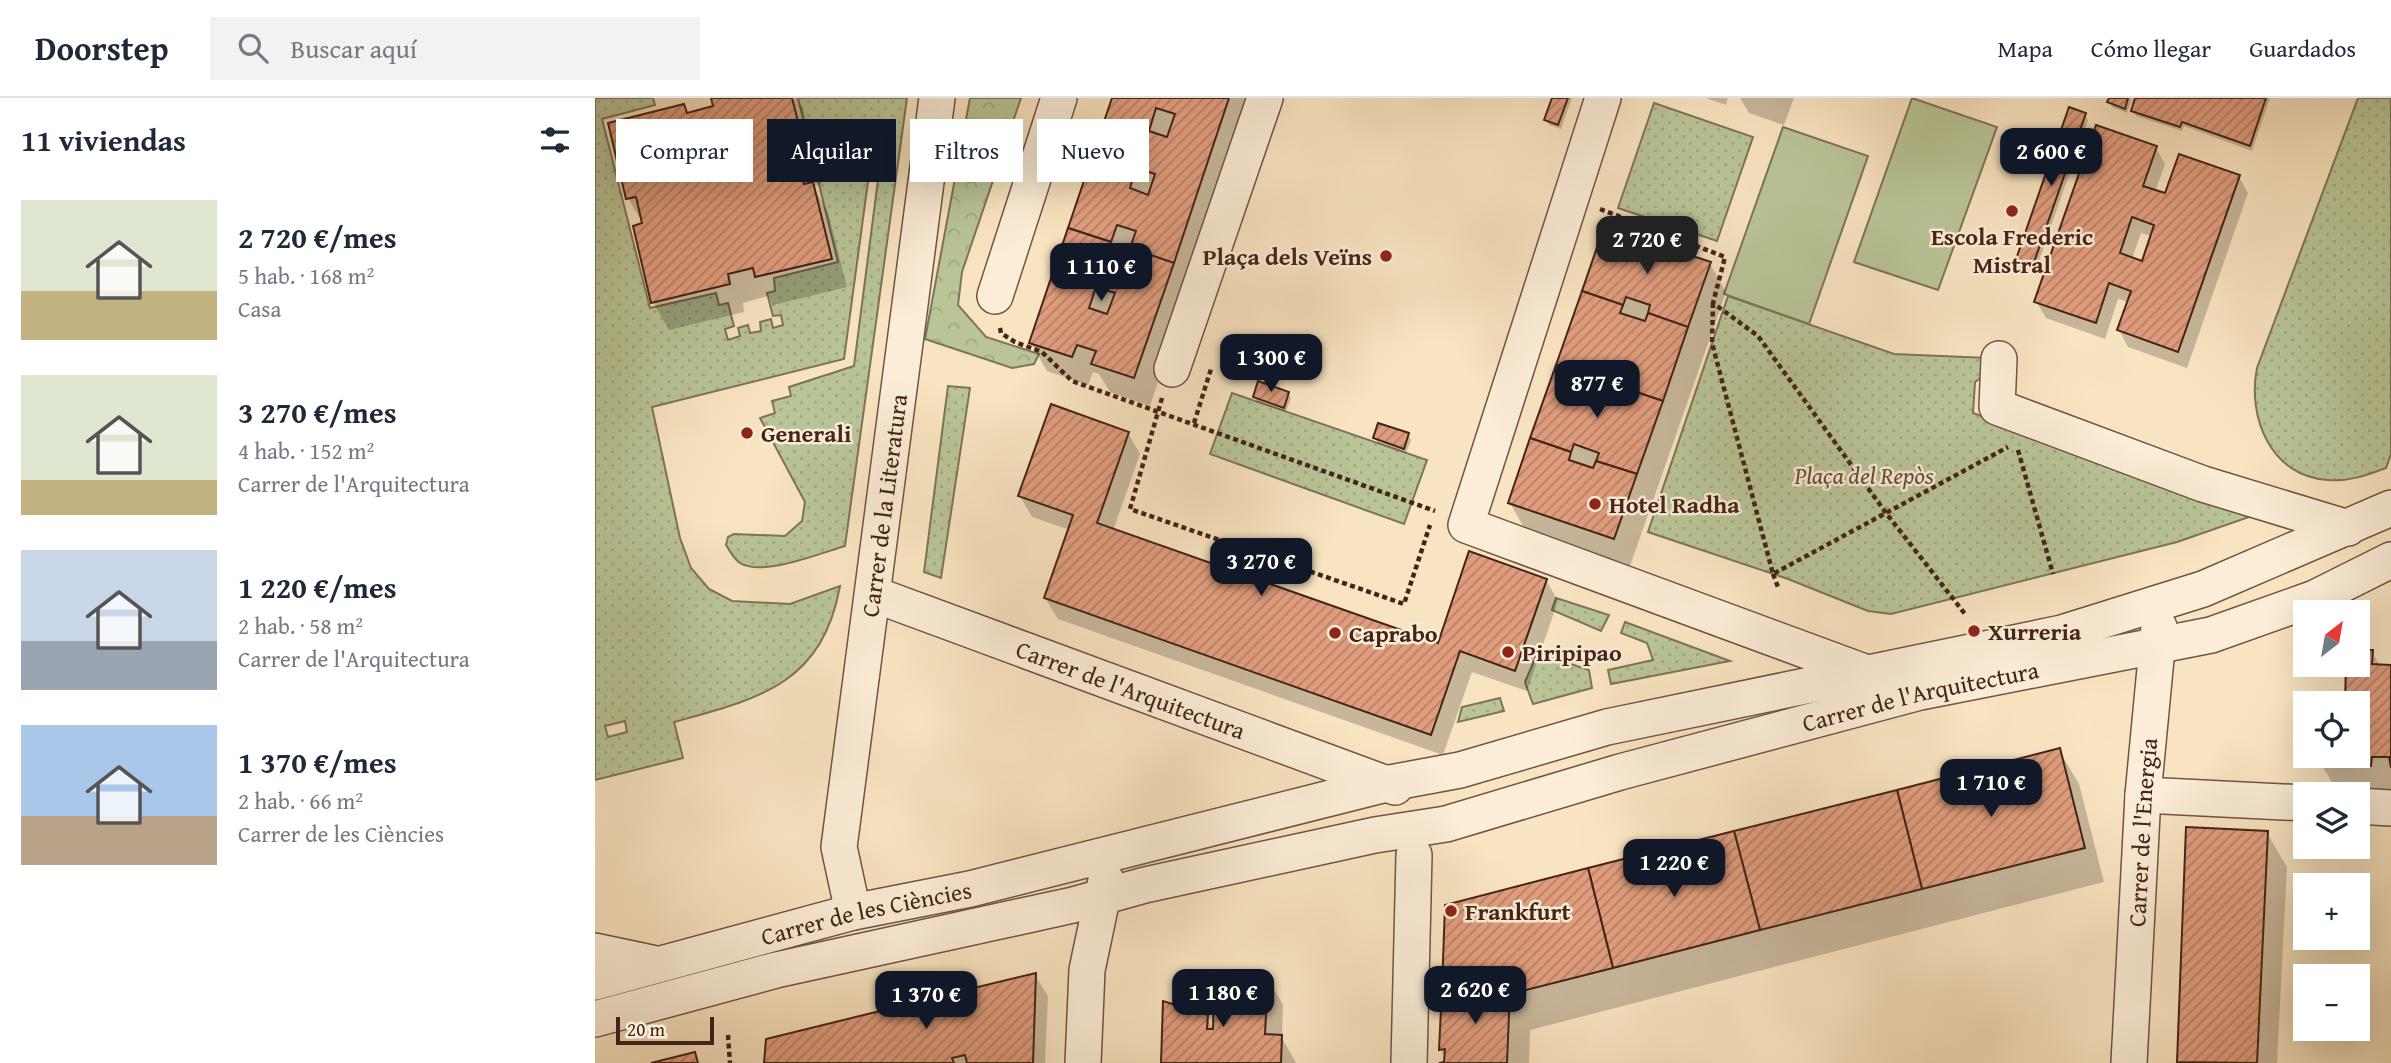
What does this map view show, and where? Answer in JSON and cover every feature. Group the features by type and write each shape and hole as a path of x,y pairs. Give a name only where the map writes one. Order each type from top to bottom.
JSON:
{"street":[{"name":"Carrer de la Literatura","path":"853,912 839,847 937,98"},
{"path":"995,296 1059,98"},
{"path":"1172,369 1265,98"},
{"path":"1448,518 1603,98"},
{"path":"1999,359 1997,407 2203,484 2348,528"},
{"name":"Carrer de l'Arquitectura","path":"1126,851 1390,783 1460,770 1607,727 2061,633 2203,589 2391,508"},
{"name":"Carrer de l'Arquitectura","path":"1448,518 1867,673"},
{"name":"Carrer de l'Arquitectura","path":"1145,885 1375,835 1445,824 1620,772 1920,692 2156,648 2211,635 2315,598 2391,560"},
{"name":"Carrer de l'Arquitectura","path":"873,594 1390,783 1445,824"},
{"name":"Carrer de l'Energia","path":"2129,1063 2143,795 2156,648 2164,601"},
{"path":"2143,795 2293,802"},
{"path":"2370,807 2391,808"},
{"path":"1083,1063 1087,970 1100,899 1126,851"},
{"name":"Carrer de les Ciències","path":"595,982 853,912 970,889 1126,851"},
{"path":"1409,1063 1415,855"},
{"name":"Carrer de les Ciències","path":"595,1019 776,970 1100,899 1145,885"},
{"path":"776,970 853,912"},
{"path":"595,951 659,964"}],"path":[{"path":"1594,207 1725,257 1713,303 1711,344 1778,587"},
{"path":"995,296 1001,333 1015,342 1042,352 1072,381 1158,410 1448,518"},
{"path":"1713,303 1758,336 1886,513 1965,614"},
{"path":"1172,369 1130,509 1404,604 1448,518"},
{"path":"1773,574 2016,443 2053,574"},
{"path":"1439,501 1448,518"},
{"path":"728,1035 730,1063"}],"green space":[{"path":"595,98 653,98 655,105 602,119 650,308 716,293 719,305 728,303 734,326 725,329 728,340 740,336 738,328 748,325 750,333 761,331 760,322 771,319 773,328 783,325 781,315 773,316 767,293 775,291 774,278 838,262 818,182 868,182 844,359 652,407 680,538 691,568 709,589 732,601 790,604 840,586 831,619 818,646 802,666 759,695 674,722 683,758 595,780","holes":["625,721 627,732 608,737 605,726"]},
{"path":"798,98 907,98 896,177 896,119 803,119"},
{"path":"970,98 1021,98 1014,119 966,119"},
{"path":"1912,98 1997,127 1938,290 1854,262"},
{"path":"2358,98 2391,98 2391,454 2386,468 2351,479 2328,480 2308,476 2291,468 2278,456 2267,441 2260,424 2255,387 2257,368"},
{"path":"1654,103 1753,137 1717,241 1618,208"},
{"path":"1783,127 1868,156 1809,324 1724,294"},
{"path":"878,182 895,182 845,546 777,566 750,567 740,563 726,545 728,537 734,534 785,536 802,521 805,502 760,418 775,413 772,401 791,396 789,387 854,366"},
{"path":"954,182 993,182 962,272 958,305 986,337 1039,354 1034,364 1012,368 925,339"},
{"name":"Plaça del Repòs","path":"1728,296 1894,354 1988,358 1988,373 1975,382 1973,413 2252,516 2177,542 1891,614 1868,611 1788,579 1648,532"},
{"path":"948,386 970,388 941,578 924,572"},
{"path":"1232,393 1427,460 1404,524 1210,454"},
{"path":"1556,598 1609,615 1601,631 1552,610"},
{"path":"1625,622 1730,661 1611,684 1608,670 1653,660 1647,643 1621,633"},
{"path":"1539,649 1557,654 1556,659 1589,670 1592,688 1533,704 1525,682"},
{"path":"1500,698 1504,711 1458,722 1462,707"}],"building":[{"path":"711,98 792,98 797,119 767,119 767,182 813,182 832,259 755,277 753,268 728,274 730,284 651,303 633,226 642,223 636,197 626,199 622,182 753,182 753,119 624,119 684,104 687,113 713,106"},
{"path":"1112,98 1229,98 1174,263 1130,248 1136,231 1117,225 1111,242 1068,228 1084,182 1132,182 1130,188 1148,195 1155,174 1149,172 1149,131 1149,119 1105,119","holes":["1156,108 1175,114 1167,137 1149,131"]},
{"path":"1552,98 1568,98 1558,125 1544,120"},
{"path":"2109,98 2128,98 2125,109 2107,102"},
{"path":"2135,98 2266,98 2250,146 2182,122 2180,127 2131,111"},
{"path":"2069,107 2086,113 2032,268 2015,262"},
{"path":"616,121 616,157 608,123"},
{"path":"2096,125 2157,146 2143,186 2165,193 2179,154 2240,175 2178,352 2117,330 2131,291 2109,283 2096,323 2034,302","holes":["2132,217 2154,225 2142,261 2120,253"]},
{"path":"1604,227 1711,262 1688,327 1648,313 1650,305 1626,297 1623,305 1582,291"},
{"path":"1068,228 1111,242 1108,250 1127,257 1130,248 1174,263 1134,378 1091,364 1096,351 1077,345 1072,357 1029,343","holes":["1096,287 1115,293 1107,314 1089,308"]},
{"path":"1582,291 1623,305 1620,313 1645,321 1648,313 1688,327 1663,401 1618,386 1622,374 1605,368 1601,380 1556,365"},
{"path":"1556,365 1601,380 1597,391 1614,397 1618,386 1663,401 1637,474 1596,461 1599,453 1574,444 1571,452 1530,438"},
{"path":"1258,381 1289,392 1284,408 1253,397"},
{"path":"1051,404 1129,432 1097,523 1438,643 1469,551 1547,579 1515,671 1460,651 1431,735 1044,598 1073,515 1018,496"},
{"path":"1378,423 1409,433 1404,449 1373,438"},
{"path":"1530,438 1571,452 1569,460 1593,468 1596,461 1637,474 1614,539 1508,503"},
{"path":"2370,650 2373,650 2372,664 2391,665 2391,768 2389,757 2372,757 2370,766 2370,691 2345,691 2346,677 2370,677"},
{"path":"2060,748 2085,848 1922,889 1897,790"},
{"path":"1897,790 1922,889 1760,930 1734,831"},
{"path":"2186,827 2268,831 2257,1063 2177,1062"},
{"path":"1734,831 1760,930 1613,968 1588,868"},
{"path":"1588,868 1613,968 1510,994 1510,990 1442,988 1445,905"},
{"path":"1036,973 1033,1063 967,1063 965,1055 952,1058 954,1063 764,1063 766,1039 937,997 939,1002 950,999 949,994"},
{"path":"1268,975 1265,1034 1282,1035 1281,1063 1161,1063 1163,1001 1208,1015 1207,1029 1213,1029 1214,988"},
{"path":"1442,988 1510,990 1507,1063 1439,1063 1444,1062 1445,1049 1439,1050"},
{"path":"695,1052 698,1063 651,1063"}],"place":[{"name":"Escola Frederic Mistral","path":"2012,211"},
{"name":"Plaça dels Veïns","path":"1386,256"},
{"name":"Generali","path":"747,433"},
{"name":"Hotel Radha","path":"1595,504"},
{"name":"Xurreria","path":"1974,631"},
{"name":"Caprabo","path":"1335,633"},
{"name":"Piripipao","path":"1508,652"},
{"name":"Frankfurt","path":"1451,911"}]}
